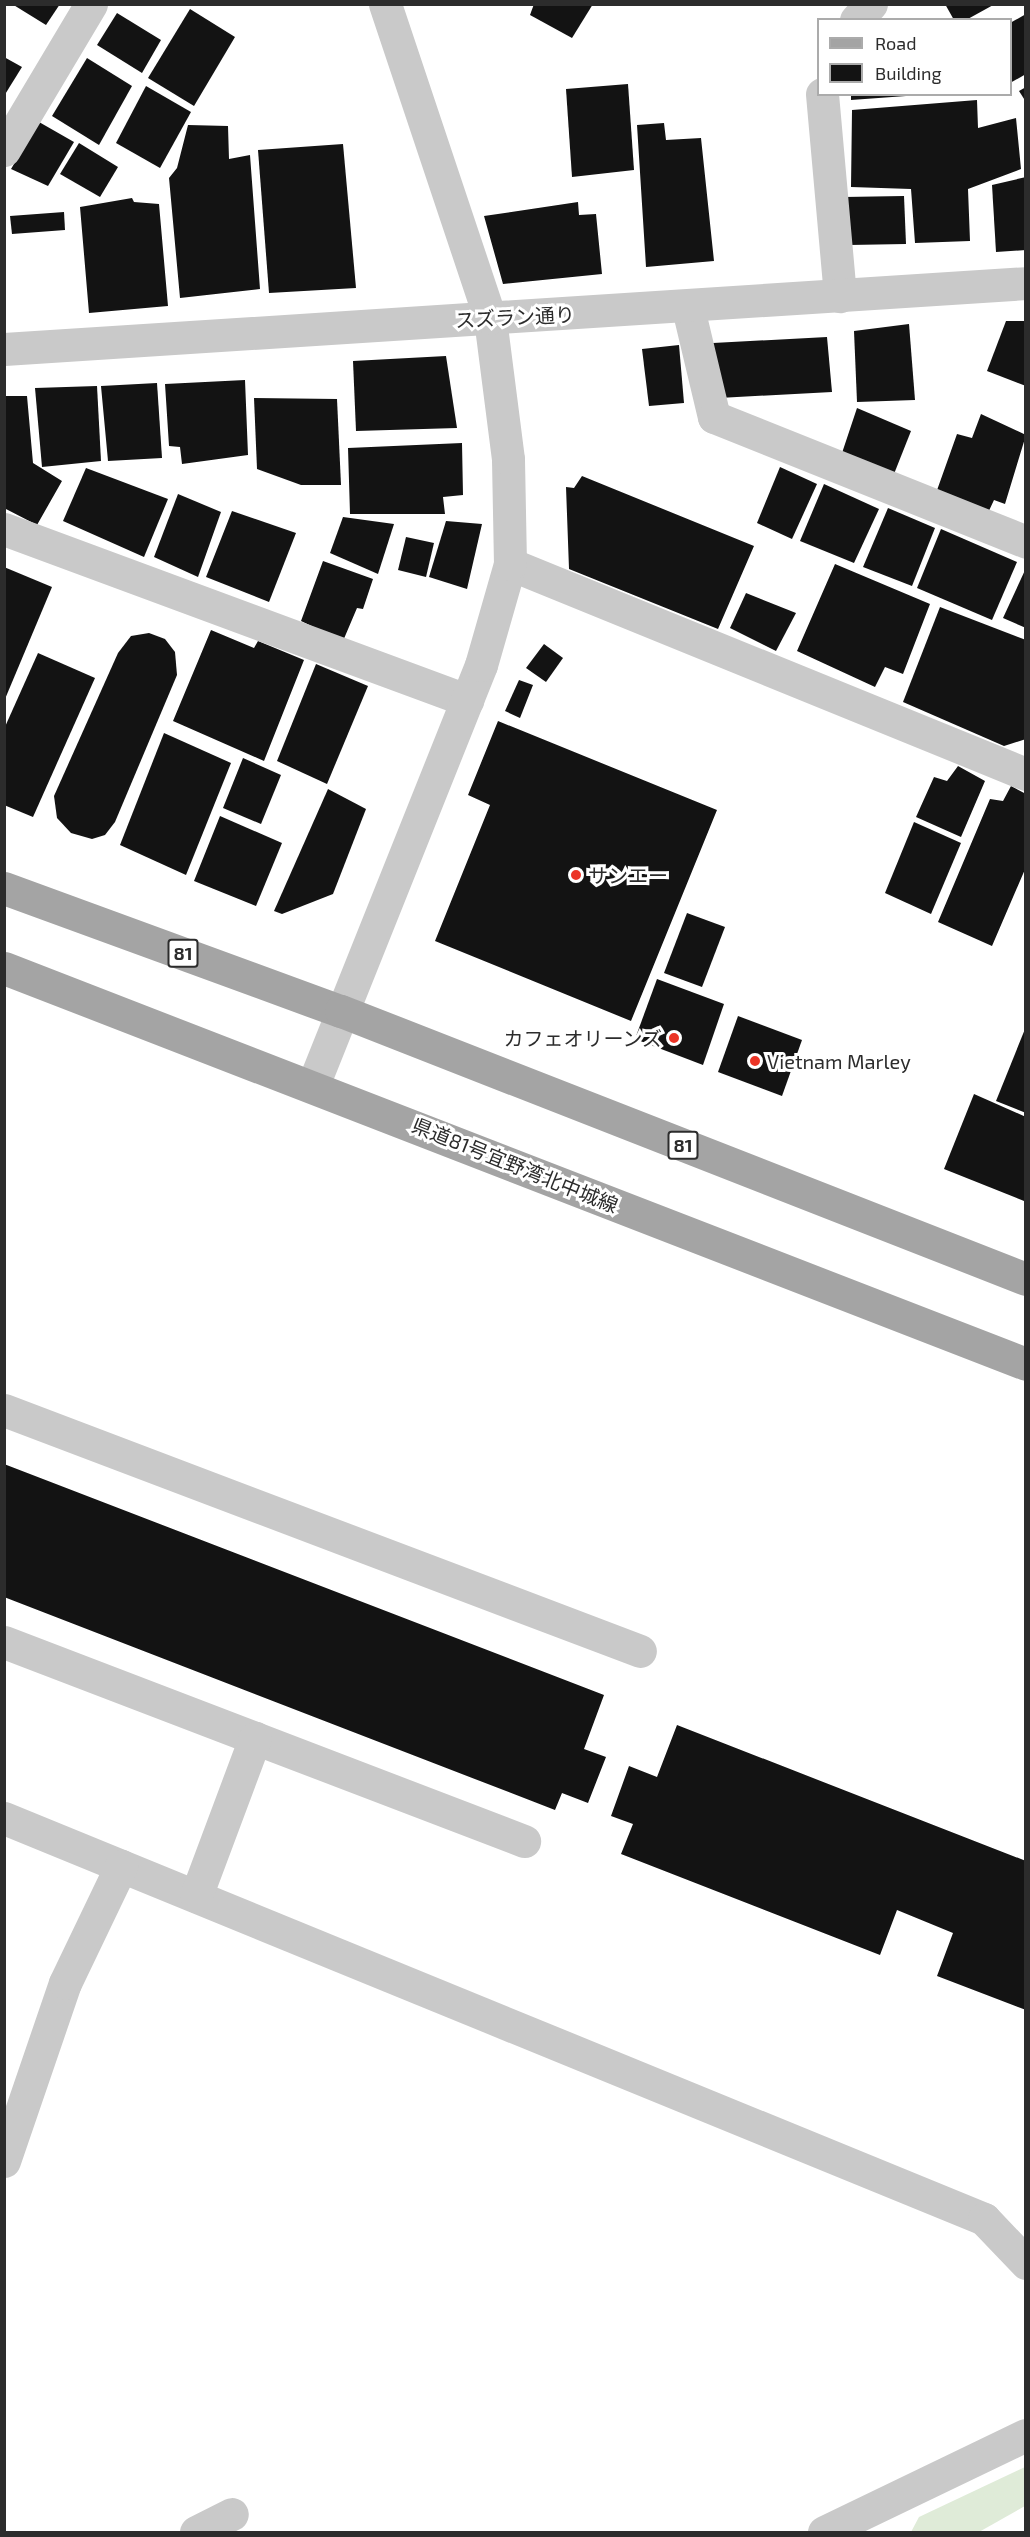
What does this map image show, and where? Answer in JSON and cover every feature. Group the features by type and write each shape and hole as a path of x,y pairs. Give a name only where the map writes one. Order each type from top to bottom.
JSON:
{"main road":[{"name":"81","path":"4,888 341,1011 1026,1279"},
{"name":"県道81号宜野湾北中城線","path":"4,968 313,1084 1026,1364"}],"street":[{"path":"4,150 91,4"},
{"path":"313,1084 467,700 510,564 508,459 490,318 386,4"},
{"path":"858,18 871,4"},
{"path":"822,96 840,296"},
{"name":"スズラン通り","path":"5,345 688,308 1026,284"},
{"path":"688,308 714,417 1026,542"},
{"path":"4,529 467,700"},
{"path":"510,564 1026,774"},
{"path":"4,1410 640,1651"},
{"path":"4,1642 524,1841"},
{"path":"196,1896 255,1738"},
{"path":"4,1818 984,2219 1026,2262"},
{"path":"4,2161 65,1983 121,1866"},
{"path":"824,2532 1026,2435"},
{"path":"196,2532 232,2514"}],"green space":[{"path":"1025,2467 1025,2506 979,2532 911,2532 919,2517"}],"building":[{"path":"12,4 60,4 46,25"},
{"path":"534,4 593,4 572,38 530,15"},
{"path":"945,4 995,4 970,18 953,18"},
{"path":"190,9 235,37 194,106 148,78"},
{"path":"117,13 161,40 142,73 97,45"},
{"path":"1026,14 1026,74 1012,82 1012,22"},
{"path":"4,57 22,67 4,96"},
{"path":"87,58 132,86 99,145 52,116"},
{"path":"628,84 634,170 572,177 566,89"},
{"path":"146,86 191,112 160,168 116,143"},
{"path":"1026,87 1026,102 1019,91"},
{"path":"851,96 906,96 851,100"},
{"path":"977,100 978,128 1016,118 1021,169 968,189 970,241 915,243 911,189 851,187 852,110"},
{"path":"39,122 74,142 48,186 11,169"},
{"path":"664,123 666,140 701,138 714,261 646,267 637,125"},
{"path":"188,125 228,126 229,159 250,155 260,289 180,298 169,178 177,168"},
{"path":"79,143 118,167 100,197 60,174"},
{"path":"343,144 356,288 269,293 258,150"},
{"path":"1026,177 1026,250 996,252 992,185"},
{"path":"904,196 906,244 849,245 844,197"},
{"path":"132,198 134,202 159,204 168,306 89,313 80,207"},
{"path":"578,202 579,215 596,214 602,274 503,284 484,216"},
{"path":"64,212 65,230 12,234 10,216"},
{"path":"1006,321 1026,321 1026,386 987,371"},
{"path":"909,324 915,400 857,402 854,331"},
{"path":"827,337 832,392 719,398 713,343"},
{"path":"679,345 684,403 649,406 642,349"},
{"path":"446,356 457,428 356,431 353,361"},
{"path":"245,380 248,455 182,464 180,447 169,446 165,384"},
{"path":"157,383 162,458 108,461 101,386"},
{"path":"97,386 101,461 42,467 35,388"},
{"path":"4,396 27,396 33,463 62,481 37,525 4,508"},
{"path":"254,398 337,399 341,485 301,485 257,469"},
{"path":"857,408 911,431 892,479 840,459"},
{"path":"981,414 1026,435 1005,504 994,500 987,515 936,493 957,434 972,438"},
{"path":"462,443 463,495 443,497 445,514 350,514 348,448"},
{"path":"780,467 817,484 792,539 757,523"},
{"path":"86,468 168,499 144,557 63,521"},
{"path":"582,476 754,546 718,629 569,569 566,487 574,488"},
{"path":"824,484 879,509 854,563 800,541"},
{"path":"178,494 221,512 198,577 154,557"},
{"path":"888,508 935,528 912,586 863,567"},
{"path":"232,511 296,533 269,602 206,577"},
{"path":"343,517 394,524 378,574 330,553"},
{"path":"446,521 482,524 467,589 429,577"},
{"path":"941,529 1017,562 992,620 917,588"},
{"path":"406,537 434,543 426,577 398,570"},
{"path":"323,561 373,579 363,609 357,608 343,641 301,621"},
{"path":"835,564 930,604 903,674 885,667 875,687 797,651"},
{"path":"4,567 52,587 5,699 4,699"},
{"path":"1026,568 1026,628 1003,618"},
{"path":"746,593 796,613 776,651 730,628"},
{"path":"940,607 1026,640 1026,739 1004,746 903,702"},
{"path":"211,630 254,648 258,641 304,660 264,761 173,721"},
{"path":"149,633 165,639 175,652 177,675 115,822 105,835 92,839 71,833 57,818 54,796 118,653 131,636"},
{"path":"544,644 563,658 546,682 526,668"},
{"path":"38,653 95,678 33,817 4,805 4,729"},
{"path":"316,664 368,686 327,784 277,761"},
{"path":"519,680 533,685 520,718 505,711"},
{"name":"サンエー","path":"498,721 717,810 631,1021 435,941 490,805 468,795"},
{"path":"164,733 231,763 186,875 120,845"},
{"path":"243,758 281,775 261,824 223,808"},
{"path":"958,766 985,781 961,837 916,817 934,777 947,781"},
{"path":"1011,786 1026,794 1026,867 992,946 938,922 990,799 1003,801"},
{"path":"328,789 366,809 333,894 282,914 274,911"},
{"path":"220,816 282,843 256,906 194,881"},
{"path":"914,822 961,843 931,914 885,893"},
{"path":"687,913 725,927 702,987 664,973"},
{"path":"657,979 724,1004 703,1065 635,1039"},
{"path":"738,1016 802,1040 782,1096 718,1072"},
{"path":"1026,1029 1026,1113 996,1101"},
{"path":"974,1094 1026,1117 1024,1201 944,1169"},
{"path":"4,1464 604,1695 584,1749 606,1757 588,1803 562,1793 555,1810 4,1597"},
{"path":"677,1725 1026,1861 1026,2010 937,1976 953,1933 897,1910 880,1955 621,1854 633,1824 611,1816 629,1766 657,1777"}],"place":[{"name":"サンエー","path":"576,875"},
{"name":"カフェオリーンズ","path":"674,1038"},
{"name":"Vietnam Marley","path":"755,1061"}]}
